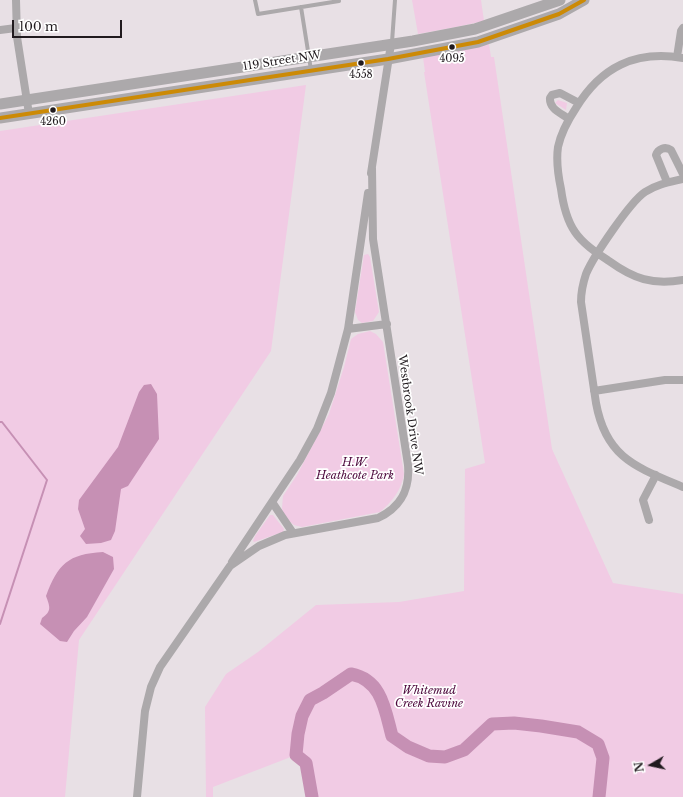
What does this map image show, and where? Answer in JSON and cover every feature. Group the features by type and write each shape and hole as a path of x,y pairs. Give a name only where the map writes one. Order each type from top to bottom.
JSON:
{"main road":[{"name":"119 Street NW","path":"0,104 391,44 475,29 560,0"},
{"name":"119 Street NW","path":"0,118 388,59 478,42 559,14 584,0"}],"street":[{"path":"16,0 16,28 29,114"},
{"path":"0,30 16,28"},
{"path":"683,28 681,31 680,57 650,56 629,61 616,66 594,83 569,119 560,139 557,156 558,173 564,207 569,221 584,243 620,269 639,278 658,282 683,280"},
{"name":"Westbrook Drive NW","path":"137,797 146,706 151,686 160,667 230,566 300,460 317,428 331,393 348,329 391,44"},
{"path":"569,119 551,105 550,98 552,95 560,93 579,103"},
{"path":"666,182 656,155 662,148 669,148 671,150 683,174"},
{"name":"Westbrook Drive NW","path":"230,566 259,546 285,535 378,518 391,511 400,500 406,489 408,482 408,465 373,239 372,168"},
{"path":"683,179 666,182 651,188 637,198 598,253 586,274 581,292 581,302 594,391 601,425 613,446 630,462 683,487"},
{"path":"348,329 387,324"},
{"path":"594,391 665,380 683,380"},
{"path":"649,520 643,500 656,475"},
{"path":"272,502 294,533"}],"lane":[{"path":"255,0 258,14 339,1 338,0"},
{"path":"391,44 393,36 395,0"},
{"path":"301,7 311,70"}],"green space":[{"path":"412,0 481,0 484,21 418,34"},
{"name":"Whitemud Creek Ravine","path":"489,44 491,57 494,57 552,449 613,583 683,594 683,797 312,797 306,763 296,755 213,787 213,797 206,797 205,707 226,674 258,652 316,605 399,602 464,591 465,469 485,463 424,72 423,57"},
{"path":"306,85 271,351 79,640 65,797 0,797 0,131"},
{"path":"558,100 567,103 566,110 555,103"},
{"path":"368,254 370,257 379,312 373,321 362,323 358,320 355,312 364,255"},
{"name":"H.W. Heathcote Park","path":"370,331 376,334 383,342 404,474 403,480 399,490 392,500 380,512 302,527 294,525 284,517 282,508 283,496 297,475 329,414 351,339 358,334"},
{"path":"270,515 273,515 284,529 283,532 254,542 255,536"}],"shaded area":[{"path":"151,384 157,394 159,439 128,486 121,489 115,531 111,540 101,543 86,544 80,536 85,529 78,509 79,500 118,447 139,392 144,385"},
{"path":"103,552 113,557 114,569 87,617 74,631 67,642 60,641 40,624 42,618 49,611 46,596 50,585 60,569 73,558 91,553"}],"waterway":[{"path":"0,422 2,422 47,480 0,624"},
{"path":"312,797 306,763 296,755 298,734 302,716 310,700 351,674 361,677 376,689 384,707 392,736 408,747 429,756 445,757 464,750 492,724 514,723 578,732 598,744 603,758 599,797"}],"transit line":[{"path":"0,118 388,59 478,42 559,14 584,0"}],"place":[{"name":"4095","path":"452,47"},
{"name":"4558","path":"361,63"},
{"name":"4260","path":"53,110"}]}
